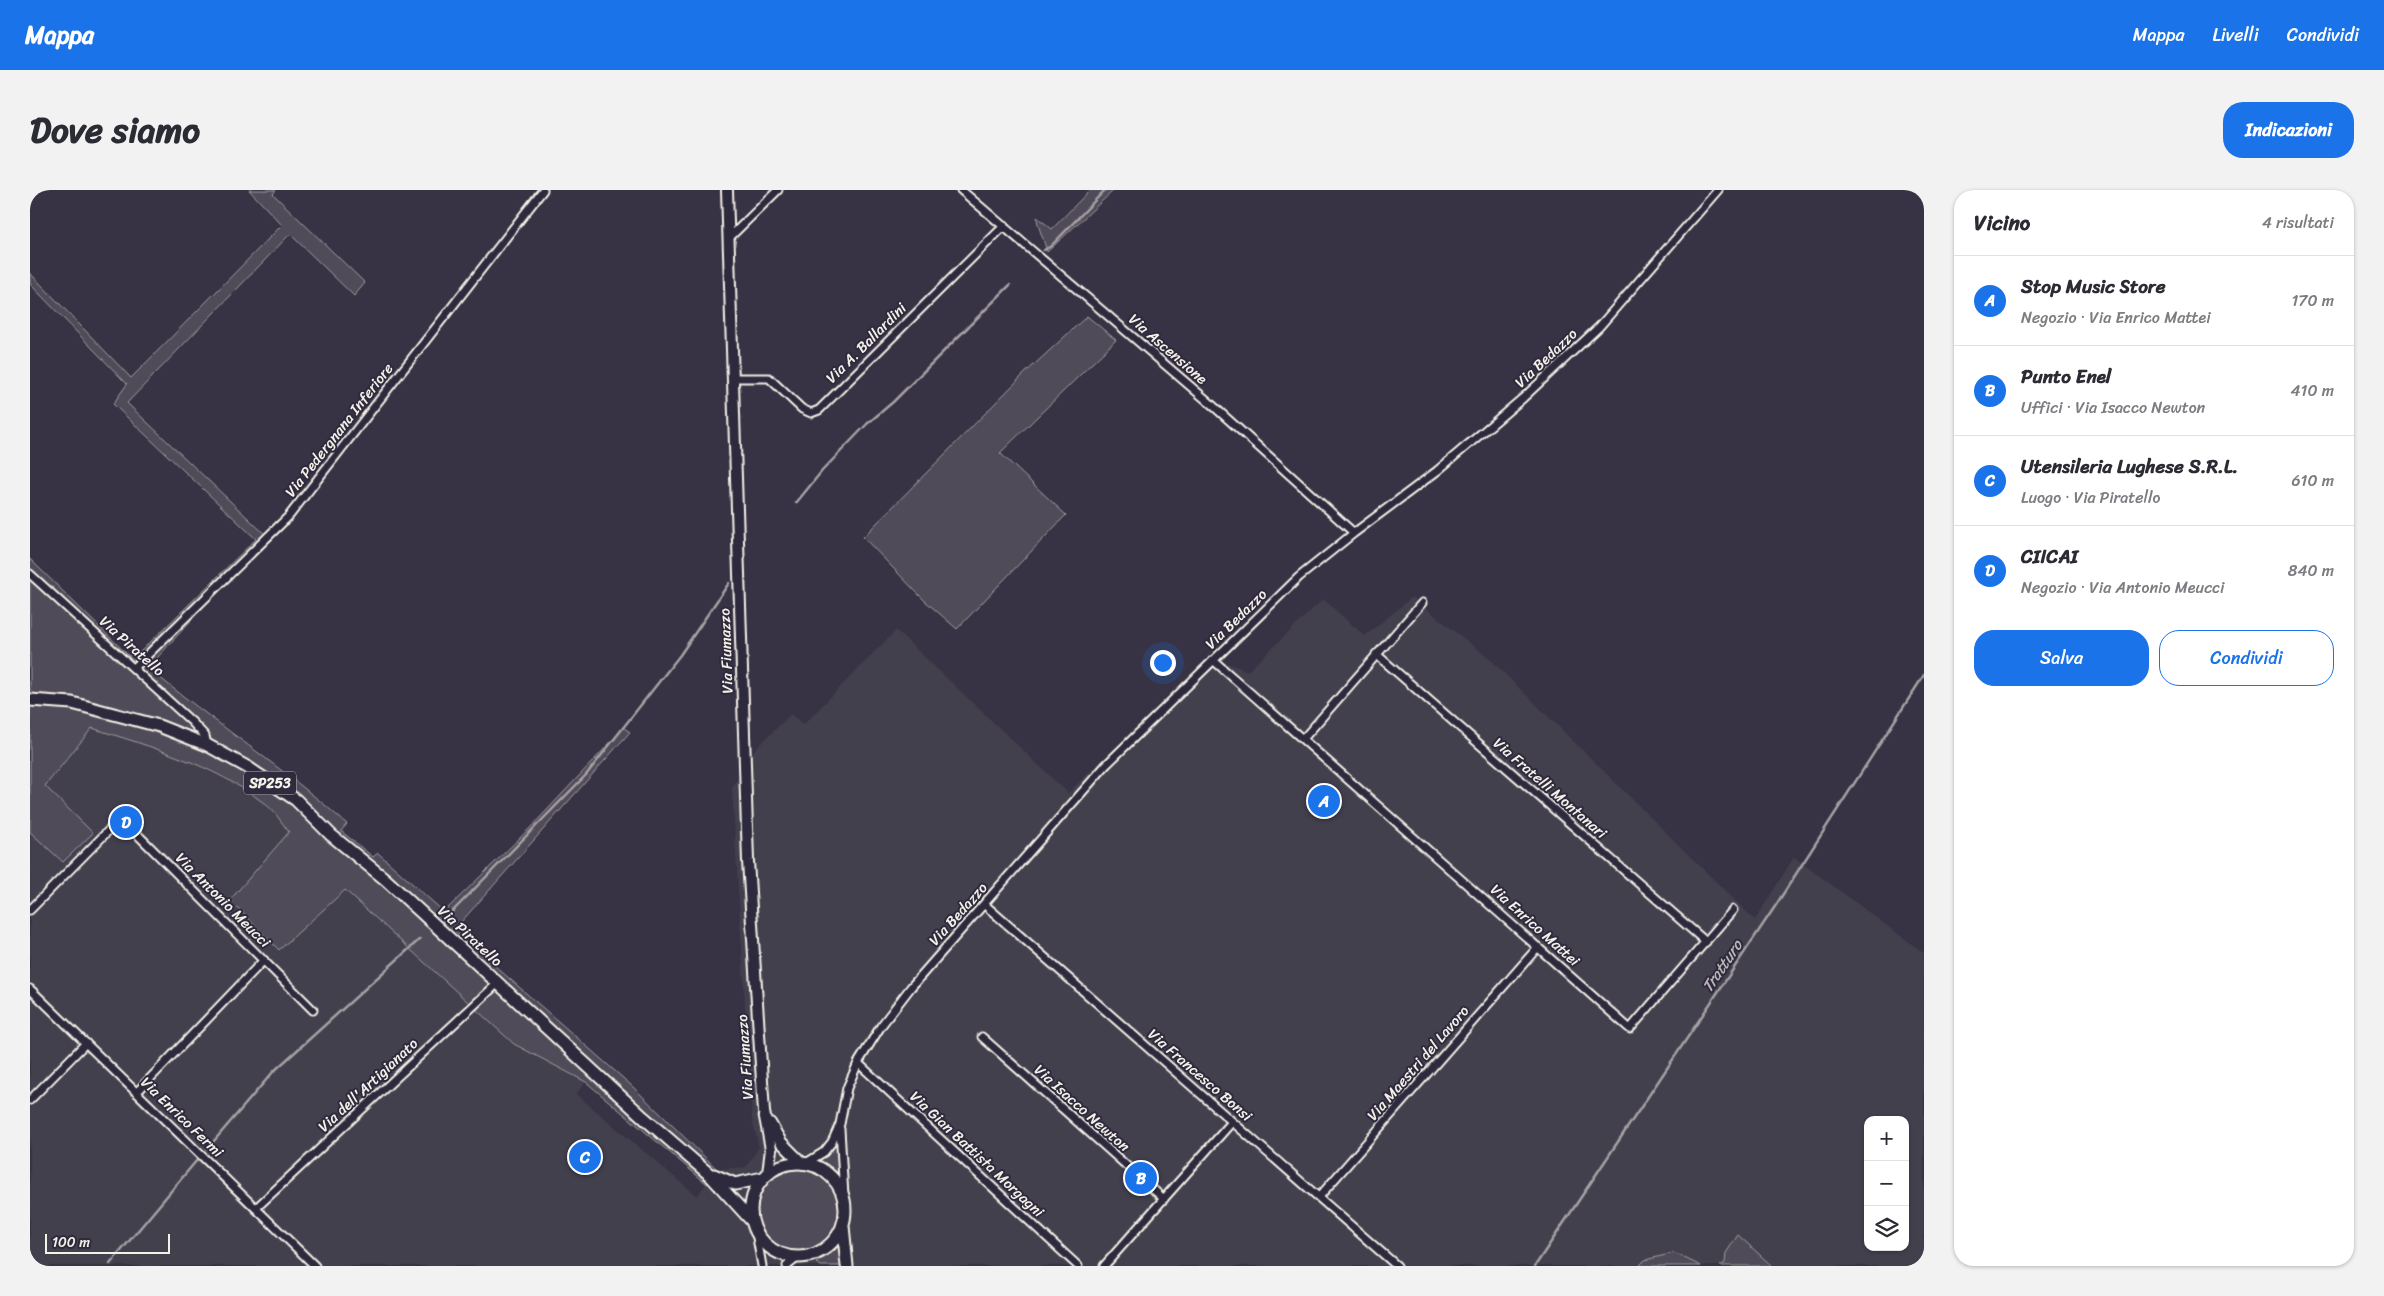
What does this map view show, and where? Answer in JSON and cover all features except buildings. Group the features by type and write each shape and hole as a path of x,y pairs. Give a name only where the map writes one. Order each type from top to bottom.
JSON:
{"main road":[{"name":"Via Piratello","path":"30,700 72,703 159,726 207,745 247,767 296,800 331,834 385,879 700,1166 752,1220"},
{"name":"SP253","path":"804,1163 789,1163 765,1176 751,1202 752,1220 756,1232 762,1241 778,1253 801,1257 814,1266"},
{"path":"804,1163 826,1172 837,1182 844,1196 846,1211 843,1226 847,1266"},
{"name":"Via Piratello","path":"700,1166 727,1182 735,1184 765,1176"},
{"path":"801,1257 823,1250 835,1240 843,1226"}],"street":[{"name":"Via Pedergnana Inferiore","path":"134,668 289,516 543,190"},
{"name":"Via Fiumazzo","path":"728,190 748,861 764,1112 771,1150 765,1176"},
{"path":"729,238 778,190"},
{"name":"Via Ascensione","path":"961,190 1210,403 1354,533"},
{"name":"Via Bedazzo","path":"844,1196 840,1124 847,1088 858,1063 880,1026 911,987 1106,765 1299,578 1354,533 1437,471 1523,398 1599,327 1718,190"},
{"name":"Via A. Ballardini","path":"734,378 769,378 802,409 811,413 819,410 1004,226"},
{"name":"Via Piratello","path":"30,574 134,668 205,736 207,745"},
{"path":"1303,738 1422,603"},
{"name":"Via Fratelli Montanari","path":"1376,654 1706,942"},
{"name":"Via Enrico Mattei","path":"1213,660 1630,1029 1733,910"},
{"name":"Via Antonio Meucci","path":"30,910 112,827 124,823 264,960 136,1092"},
{"name":"Via Francesco Bonsi","path":"985,905 1397,1266"},
{"name":"Via Maestri del Lavoro","path":"1319,1197 1538,947"},
{"path":"264,960 312,1010"},
{"name":"Via dell'Artigianato","path":"256,1208 498,983"},
{"name":"Via Enrico Fermi","path":"30,989 315,1266"},
{"name":"Via Isacco Newton","path":"982,1037 1164,1199"},
{"path":"30,1100 86,1043"},
{"name":"Via Gian Battista Morgagni","path":"858,1063 1078,1266"},
{"name":"Via Fiumazzo","path":"764,1112 781,1142 804,1163"},
{"path":"1104,1266 1232,1122"},
{"name":"Via Bedazzo","path":"804,1163 828,1148 840,1124"},
{"path":"756,1232 762,1266"},
{"path":"787,1266 801,1257"}],"shaded area":[{"path":"249,190 276,190 273,194 365,283 354,296 290,234 127,403 271,540 215,594 148,668 323,803 347,824 341,831 373,857 378,853 444,912 532,826 624,728 630,732 454,930 632,1086 717,1169 707,1184 586,1082 514,1044 345,890 279,950 230,900 289,832 268,806 224,778 182,758 92,728 45,786 93,833 63,862 30,832 30,559 129,656 140,652 256,539 113,404 127,384 30,284 30,273 131,378 282,225"},
{"path":"1090,190 1114,190 1047,252 1037,217 1052,229"},
{"path":"1087,316 1116,340 1000,453 1066,515 957,629 924,600 863,537 1024,374"},
{"path":"1412,597 1491,660 1755,920 1794,857 1924,953 1924,1266 1772,1266 1738,1236 1726,1253 1725,1263 1720,1266 1701,1266 1682,1256 1645,1260 1639,1266 30,1266 30,832 63,862 93,834 45,786 92,728 173,754 233,783 266,804 290,832 230,900 278,950 345,890 514,1044 586,1082 576,1094 697,1196 717,1169 746,1167 759,1147 752,1119 732,788 754,750 791,714 803,725 896,630 1068,793 1209,656 1248,671 1323,599 1365,636"},
{"path":"839,1139 840,1172 838,1173 820,1160 832,1150"},
{"path":"798,1168 814,1171 828,1180 837,1194 840,1210 837,1226 828,1240 814,1249 798,1252 782,1249 768,1240 759,1226 756,1210 759,1194 768,1180 782,1171"},
{"path":"1738,1235 1772,1266 1720,1266 1725,1263 1726,1253"},
{"path":"841,1244 842,1266 821,1266 816,1263 832,1253"},
{"path":"1674,1253 1701,1266 1639,1266 1645,1260"}],"waterway":[{"path":"1044,250 1051,246 1105,190"},
{"path":"796,503 822,471 867,424 893,402 1010,285"},
{"path":"443,921 586,775 680,655 729,583"},
{"name":"Tratturo","path":"1535,1266 1776,905 1924,675"},
{"path":"207,1149 273,1072 420,939"},
{"path":"110,1264 197,1160"}],"place":[{"name":"Stop Music Store","path":"1324,801"},
{"name":"CIICAI","path":"126,822"},
{"name":"Utensileria Lughese S.R.L.","path":"585,1157"},
{"name":"Punto Enel","path":"1141,1178"}]}
